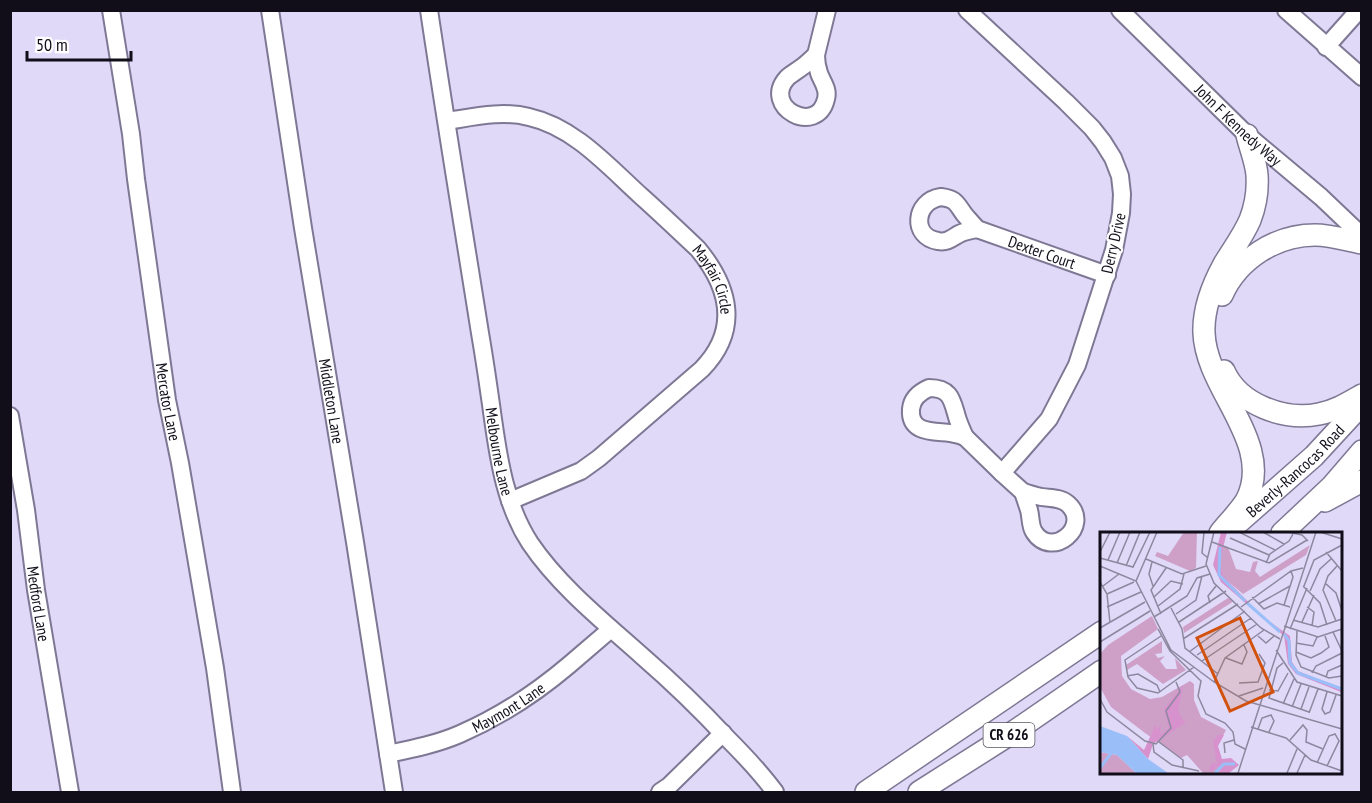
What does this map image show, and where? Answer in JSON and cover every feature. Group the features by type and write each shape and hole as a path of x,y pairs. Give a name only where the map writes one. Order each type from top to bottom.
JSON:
{"main road":[{"path":"1221,532 1246,501 1253,480 1252,457 1245,433 1218,384 1208,359 1204,333 1206,308 1214,285 1250,219 1256,196 1257,173 1247,135"},
{"path":"1362,243 1318,235 1303,235 1284,240 1262,250 1242,265 1227,284 1217,307 1214,331 1217,355 1226,376 1241,394 1260,406 1279,413 1299,416 1319,414 1340,407 1362,395"},
{"name":"Beverly-Rancocas Road","path":"1228,532 1314,456 1362,404"},
{"name":"Beverly-Rancocas Road","path":"1282,532 1331,487 1362,451"},
{"path":"1303,513 1362,481"},
{"name":"CR 626","path":"866,792 1100,633"},
{"name":"CR 626","path":"919,792 1012,733 1100,671"}],"street":[{"name":"Mercator Lane","path":"111,10 131,134 167,400 216,668 232,792"},
{"name":"Middleton Lane","path":"270,10 394,792"},
{"name":"Melbourne Lane","path":"429,10 496,447 500,469 520,526 542,560 563,583 674,684 723,733 775,792"},
{"path":"816,55 827,10"},
{"name":"Derry Drive","path":"967,10 1079,115 1103,142 1120,176 1122,194 1114,250 1077,364 1059,402 1044,426 1002,473"},
{"name":"John F Kennedy Way","path":"1120,10 1247,135 1321,197 1362,236"},
{"path":"1286,10 1362,77"},
{"path":"1326,46 1359,10"},
{"name":"Mayfair Circle","path":"447,121 494,115 519,115 545,122 563,131 610,167 698,249 710,263 724,295 725,330 720,346 702,369 581,471 510,501"},
{"name":"Dexter Court","path":"978,229 1107,274"},
{"name":"Medford Lane","path":"10,416 70,792"},
{"path":"965,436 1023,492"},
{"name":"Maymont Lane","path":"388,754 415,749 458,735 492,718 541,687 611,629"},
{"path":"660,792 723,733"}]}
